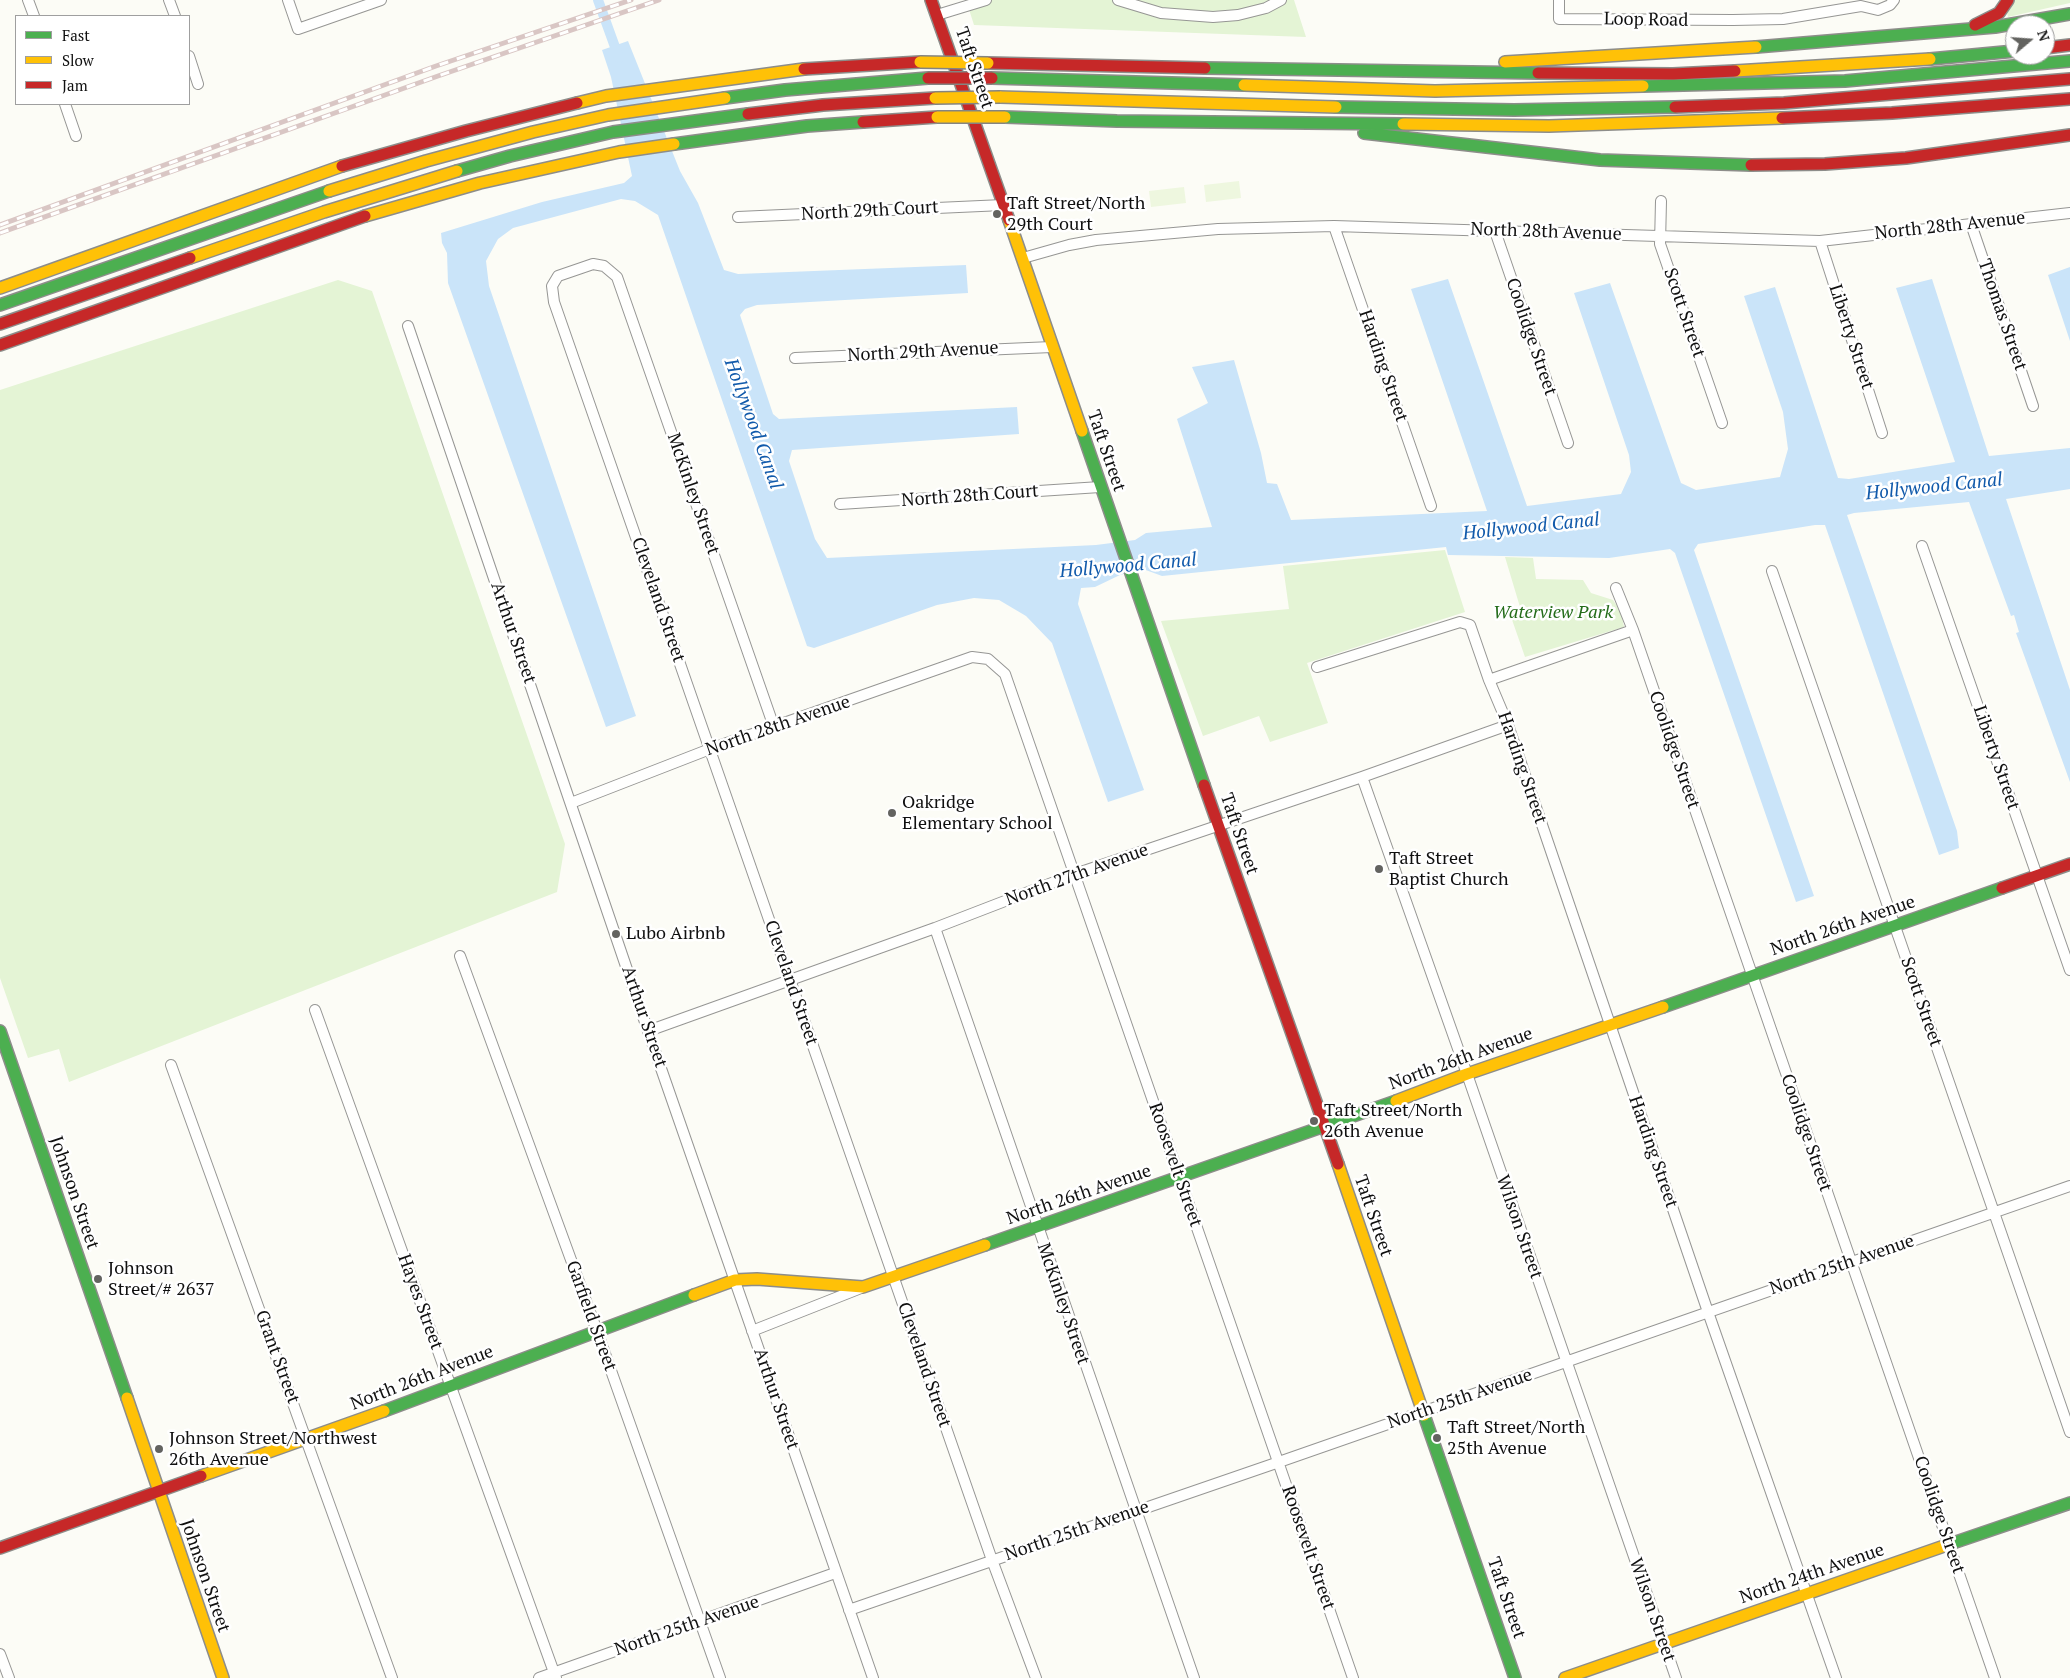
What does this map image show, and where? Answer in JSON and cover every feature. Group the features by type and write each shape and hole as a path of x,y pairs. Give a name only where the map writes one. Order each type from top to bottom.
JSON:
{"main road":[{"name":"Taft Street","path":"931,0 1023,258 1217,825 1325,1127 1515,1678"},
{"path":"1970,28 1999,13 2008,0"},
{"path":"1322,72 1707,51 1995,27 2070,14"},
{"path":"2055,47 2070,45"},
{"path":"0,288 360,160 466,130 606,96 797,68 920,62 988,62 1322,72 1673,74 1888,63 2005,52"},
{"path":"0,306 330,191 426,160 608,115 785,90 928,78 992,78 1435,91 1845,81 2070,61"},
{"path":"0,324 398,188 510,156 613,132 823,105 935,98 1000,97 1346,107 1514,110 1625,109 1784,103 2070,79"},
{"path":"0,345 374,213 480,183 619,152 678,142 807,126 937,118 1005,117 1117,121 1549,126 1678,123 1892,113 2070,99"},
{"path":"1322,124 1372,135 1600,160 1715,165 1826,164 1906,158 2070,135"},
{"name":"North 26th Avenue","path":"0,1548 157,1491 307,1440 735,1280 757,1279 863,1287 1180,1178 1467,1074 1610,1026 2070,864"},
{"name":"Johnson Street","path":"0,1031 222,1678"},
{"name":"North 24th Avenue","path":"1565,1678 2070,1503"}],"street":[{"path":"28,0 34,15"},
{"path":"169,0 175,15"},
{"path":"288,0 298,29 381,0"},
{"path":"937,15 986,0"},
{"path":"1118,0 1161,13 1179,16 1213,17 1245,14 1266,8 1281,0"},
{"name":"Loop Road","path":"1559,0 1559,19 1733,20 1783,19 1861,3 1878,10 1890,5 1894,0"},
{"path":"190,59 198,84"},
{"path":"64,105 76,136"},
{"name":"Scott Street","path":"1661,201 1660,244 1722,423"},
{"name":"North 29th Court","path":"738,217 1003,205"},
{"name":"North 28th Avenue","path":"1023,258 1069,245 1130,236 1218,229 1334,226 1820,241 2070,213"},
{"name":"Thomas Street","path":"1972,224 2033,406"},
{"name":"Harding Street","path":"1334,226 1431,506"},
{"name":"Coolidge Street","path":"1495,231 1568,443"},
{"name":"Liberty Street","path":"1820,241 1882,433"},
{"name":"Cleveland Street","path":"604,266 593,264 558,276 552,286 554,302 992,1560 1036,1678"},
{"name":"McKinley Street","path":"604,266 617,277 774,727"},
{"name":"Arthur Street","path":"408,326 648,1031 873,1678"},
{"name":"North 29th Avenue","path":"795,358 1052,347"},
{"name":"North 28th Court","path":"840,504 1100,487"},
{"name":"Liberty Street","path":"1922,546 2070,970"},
{"name":"Scott Street","path":"1772,571 2070,1432"},
{"name":"Coolidge Street","path":"1616,588 1633,630 1850,1263 1995,1678"},
{"name":"Harding Street","path":"1316,667 1460,622 1470,625 1489,680 1508,725 1708,1312 1836,1678"},
{"path":"1489,680 1633,630"},
{"name":"North 28th Avenue","path":"571,803 710,749 972,657 988,659"},
{"name":"Roosevelt Street","path":"988,659 1004,674 1353,1678"},
{"name":"North 27th Avenue","path":"648,1031 935,928 1075,874 1362,777 1508,725"},
{"name":"Wilson Street","path":"1362,777 1676,1678"},
{"name":"McKinley Street","path":"935,928 1037,1228 1194,1678"},
{"name":"Garfield Street","path":"460,956 597,1330 720,1678"},
{"name":"Hayes Street","path":"315,1010 555,1675"},
{"name":"Grant Street","path":"171,1065 392,1678"},
{"name":"North 25th Avenue","path":"849,1610 2070,1186"},
{"name":"North 26th Avenue","path":"752,1330 863,1287"},
{"name":"North 25th Avenue","path":"539,1678 555,1675 835,1573"},
{"path":"0,1654 8,1678"}],"green space":[{"path":"966,0 1294,0 1306,37 974,25"},
{"path":"2015,0 2070,0 2070,3 2017,15 2008,15"},
{"path":"1239,181 1241,198 1206,202 1204,185"},
{"path":"1184,187 1186,203 1151,207 1149,191"},
{"path":"338,280 372,291 565,844 557,892 69,1082 59,1049 28,1058 0,978 0,390"},
{"path":"1445,550 1465,612 1307,663 1328,723 1270,742 1259,716 1203,736 1161,621 1289,609 1283,566"},
{"name":"Waterview Park","path":"1505,557 1533,558 1536,579 1583,580 1591,593 1613,600 1621,612 1624,627 1525,657 1510,614 1520,607"}],"water":[{"path":"628,41 680,171 698,203 724,270 738,274 966,265 968,293 757,305 745,309 740,315 773,414 779,419 1017,407 1019,434 792,450 789,461 815,539 827,558 1096,545 1135,540 1146,533 1212,527 1177,419 1208,403 1192,367 1234,360 1261,453 1267,483 1277,484 1291,520 1487,511 1411,289 1448,279 1527,506 1621,494 1631,472 1629,455 1574,293 1610,283 1681,483 1696,490 1780,477 1788,449 1783,412 1744,296 1775,287 1838,478 1849,479 1955,462 1896,288 1932,279 1989,456 2070,448 2070,489 2006,499 2070,690 2070,782 2016,633 2019,632 2014,615 2011,616 1969,502 1847,515 1957,831 1959,848 1939,855 1825,525 1698,544 1694,550 1814,896 1796,902 1675,553 1670,549 1609,558 1448,555 1446,547 1162,576 1143,569 1120,575 1095,587 1081,588 1078,604 1144,790 1108,802 1052,643 1026,616 999,600 974,598 937,605 814,648 807,646 658,215 635,201 621,199 513,228 498,239 486,261 489,286 636,716 606,727 448,283 447,253 442,243 441,233 542,202 624,183 632,176 611,77 602,50"},
{"path":"2070,267 2070,341 2048,275"}],"waterway":[{"name":"Hollywood Canal","path":"598,0 619,58"}],"railway":[{"path":"0,225 436,66 631,0"},
{"path":"0,233 438,76 659,0"}],"traffic: fast":[{"path":"1756,47 1995,27 2070,14"},
{"path":"1930,59 2005,52"},
{"path":"1643,86 1845,81 2070,61"},
{"path":"1205,68 1538,73"},
{"path":"725,98 785,90 928,78"},
{"path":"992,78 1244,85"},
{"path":"1336,107 1514,110 1675,107"},
{"path":"457,171 510,156 613,132 748,114"},
{"path":"1005,117 1117,121 1403,124"},
{"path":"674,144 807,126 863,122"},
{"path":"1364,133 1600,160 1751,165"},
{"path":"0,305 329,191"},
{"path":"1082,431 1204,785"},
{"path":"1663,1007 2002,888"},
{"path":"0,1031 127,1398"},
{"path":"985,1245 1396,1101"},
{"path":"384,1411 694,1295"},
{"path":"1424,1415 1515,1678"},
{"path":"1947,1545 2070,1503"}],"traffic: slow":[{"path":"1505,62 1756,47"},
{"path":"1735,71 1930,59"},
{"path":"920,62 988,63"},
{"path":"577,103 606,96 804,69"},
{"path":"1244,85 1435,91 1643,86"},
{"path":"1000,97 1336,107"},
{"path":"935,98 1000,97"},
{"path":"329,191 426,161 533,132 608,115 725,98"},
{"path":"937,117 1005,117"},
{"path":"1403,124 1549,126 1782,118"},
{"path":"365,216 480,183 619,152 674,144"},
{"path":"0,288 342,166"},
{"path":"190,258 324,212 457,171"},
{"path":"1009,220 1082,431"},
{"path":"1396,1101 1467,1074 1663,1007"},
{"path":"1338,1164 1424,1415"},
{"path":"694,1295 735,1280 757,1279 863,1287 985,1245"},
{"path":"127,1398 223,1678"},
{"path":"201,1476 384,1411"},
{"path":"1565,1678 1947,1545"}],"traffic: jam":[{"path":"931,0 1009,220"},
{"path":"1975,25 1999,13 2008,0"},
{"path":"2055,47 2070,45"},
{"path":"804,69 920,62"},
{"path":"988,63 1205,68"},
{"path":"1538,73 1673,74 1735,71"},
{"path":"928,78 992,78"},
{"path":"1675,107 1784,103 2070,79"},
{"path":"748,114 823,105 935,98"},
{"path":"1782,118 1892,113 2070,99"},
{"path":"342,166 466,131 577,103"},
{"path":"863,122 937,117"},
{"path":"1751,165 1825,164 1906,158 2070,135"},
{"path":"0,345 365,216"},
{"path":"0,324 190,258"},
{"path":"1204,785 1338,1164"},
{"path":"2002,888 2070,864"},
{"path":"0,1548 201,1476"}],"place":[{"name":"Taft Street/North 29th Court","path":"997,214"},
{"name":"Oakridge Elementary School","path":"892,813"},
{"name":"Taft Street Baptist Church","path":"1379,869"},
{"name":"Lubo Airbnb","path":"616,934"},
{"name":"Taft Street/North 26th Avenue","path":"1314,1121"},
{"name":"Johnson Street/# 2637","path":"98,1279"},
{"name":"Taft Street/North 25th Avenue","path":"1437,1438"},
{"name":"Johnson Street/Northwest 26th Avenue","path":"159,1449"}]}
